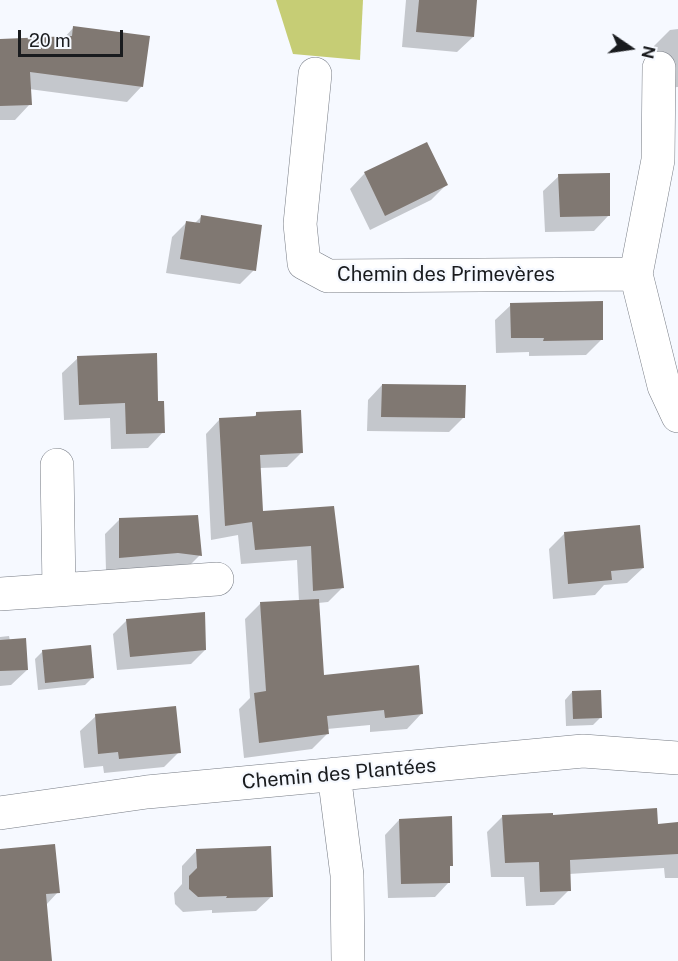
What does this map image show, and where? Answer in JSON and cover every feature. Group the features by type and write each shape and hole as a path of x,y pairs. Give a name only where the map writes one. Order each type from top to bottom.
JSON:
{"street":[{"path":"659,68 658,160 636,274 664,386 678,416"},
{"name":"Chemin des Primevères","path":"315,74 300,224 304,263 328,276 636,274"},
{"path":"57,465 59,590"},
{"path":"0,594 217,579"},
{"name":"Chemin des Plantées","path":"0,813 147,792 584,751 678,758"},
{"path":"334,774 347,875 348,961"}],"green space":[{"path":"276,0 363,0 360,60 293,54"}],"building":[{"path":"419,0 477,0 474,37 416,32"},
{"path":"73,26 150,36 143,87 30,72 32,105 0,106 0,39 72,36"},
{"path":"427,142 448,185 385,216 364,172"},
{"path":"610,173 610,216 560,217 558,174"},
{"path":"201,215 262,225 256,271 180,259 186,221 200,223"},
{"path":"603,301 603,340 543,341 544,338 511,338 510,303"},
{"path":"157,353 158,401 164,401 165,433 126,434 125,403 79,405 77,356"},
{"path":"382,384 466,385 465,418 381,417"},
{"path":"301,410 303,453 260,455 263,511 334,506 344,588 313,591 311,546 255,550 252,522 225,526 219,418 256,416 256,412"},
{"path":"198,515 202,556 178,553 119,558 119,518"},
{"path":"640,525 644,568 611,571 612,580 568,584 564,532"},
{"path":"319,599 324,675 419,665 423,714 385,718 384,710 327,716 329,734 259,743 254,693 266,691 260,602"},
{"path":"205,612 206,650 130,657 126,619"},
{"path":"26,638 28,670 0,671 0,640"},
{"path":"91,645 94,678 45,683 42,650"},
{"path":"601,690 602,718 573,719 572,691"},
{"path":"176,706 181,753 119,759 118,752 98,754 95,714"},
{"path":"657,808 658,824 678,822 678,854 570,860 571,891 540,892 539,862 505,863 502,815 553,813 553,815"},
{"path":"452,816 453,866 450,866 450,883 401,884 399,819"},
{"path":"55,844 60,893 46,894 52,961 0,961 0,849"},
{"path":"271,846 273,897 198,897 189,889 189,876 197,868 196,849"}]}
